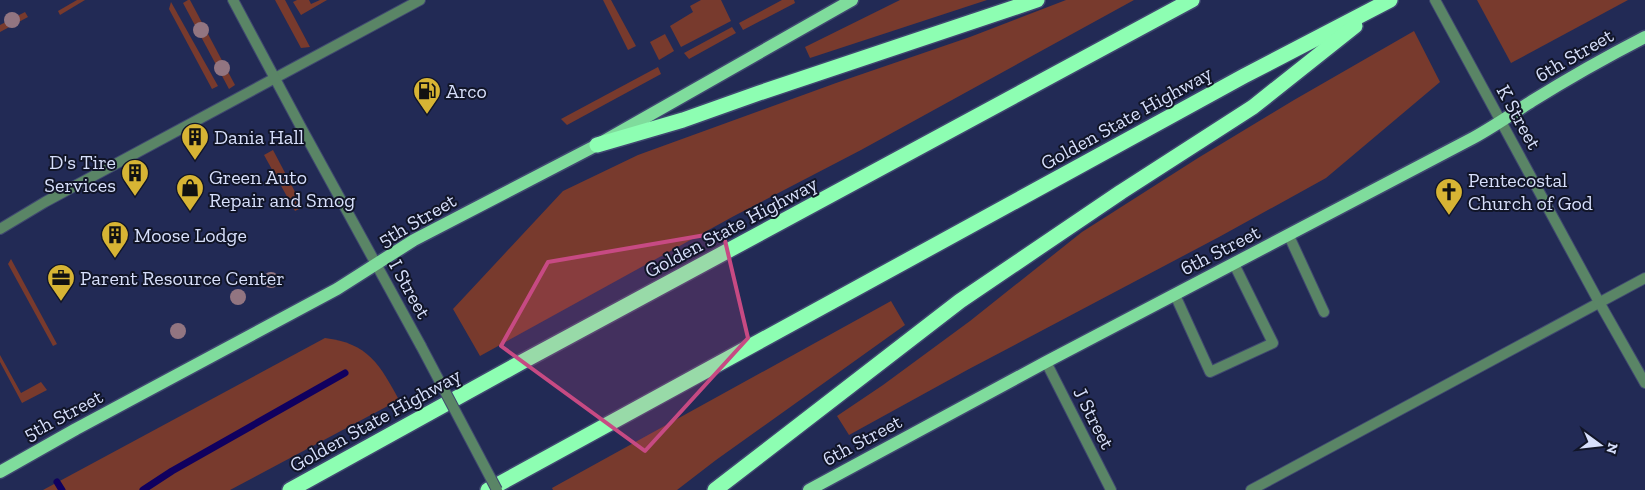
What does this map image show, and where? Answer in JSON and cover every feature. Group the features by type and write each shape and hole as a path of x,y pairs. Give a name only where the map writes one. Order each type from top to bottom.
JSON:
{"highway":[{"path":"597,144 683,120 751,95 1037,0"},
{"name":"Golden State Highway","path":"290,490 1192,0"},
{"path":"715,490 960,301 1253,107 1386,2"},
{"name":"Golden State Highway","path":"488,490 1244,76 1386,2"}],"main road":[{"name":"5th Street","path":"0,472 76,429 337,289 414,240 597,144 846,1"},
{"name":"6th Street","path":"809,490 1046,362 1501,122 1565,81 1645,37"}],"street":[{"name":"I Street","path":"233,0 497,490"},
{"path":"0,229 420,0"},
{"name":"K Street","path":"1435,0 1599,302 1645,382"},
{"path":"1288,236 1324,312"},
{"path":"1174,295 1210,372 1273,342 1234,264"},
{"path":"1251,490 1645,278"},
{"name":"J Street","path":"1046,362 1111,490"}],"highlighted area":[{"path":"723,232 748,338 645,451 501,346 548,262"}],"shaded area":[{"path":"77,0 85,0 60,15 58,11"},
{"path":"190,0 235,85 229,89 183,3"},
{"path":"275,0 285,0 310,47 301,48"},
{"path":"309,0 311,4 320,0 327,0 301,15 293,2"},
{"path":"603,0 611,0 636,46 628,50"},
{"path":"701,0 721,0 731,21 681,47 670,26 693,12 690,6"},
{"path":"782,0 794,0 795,3 743,30 739,23"},
{"path":"900,0 987,0 810,58 805,47"},
{"path":"1066,0 1134,0 861,150 734,216 480,356 453,309 563,191 638,155 836,83 970,37"},
{"path":"1477,0 1628,0 1511,63"},
{"path":"171,2 218,86 212,89 169,9"},
{"path":"25,12 28,17 0,32 0,25"},
{"path":"732,27 736,33 689,59 684,53"},
{"path":"1414,31 1440,82 1326,178 849,435 837,416 883,385 970,321 1082,232 1198,158"},
{"path":"665,34 674,51 659,60 650,42"},
{"path":"658,67 661,74 567,125 561,119"},
{"path":"273,150 303,207 295,211 264,155"},
{"path":"11,259 57,344 53,346 8,264"},
{"path":"891,301 905,325 677,490 553,490 552,488"},
{"path":"325,338 352,345 371,358 379,366 399,400 230,490 43,490"},
{"path":"0,355 21,393 41,382 47,390 22,403 0,362"}],"waterway":[{"path":"143,490 172,471 345,373"},
{"path":"57,482 62,490"}],"place":[{"name":"Arco","path":"427,115"},
{"name":"Dania Hall","path":"195,161"},
{"name":"D's Tire Services","path":"135,197"},
{"name":"Green Auto Repair and Smog","path":"190,212"},
{"name":"Pentecostal Church of God","path":"1449,216"},
{"name":"Moose Lodge","path":"115,259"},
{"name":"Parent Resource Center","path":"61,302"}]}
